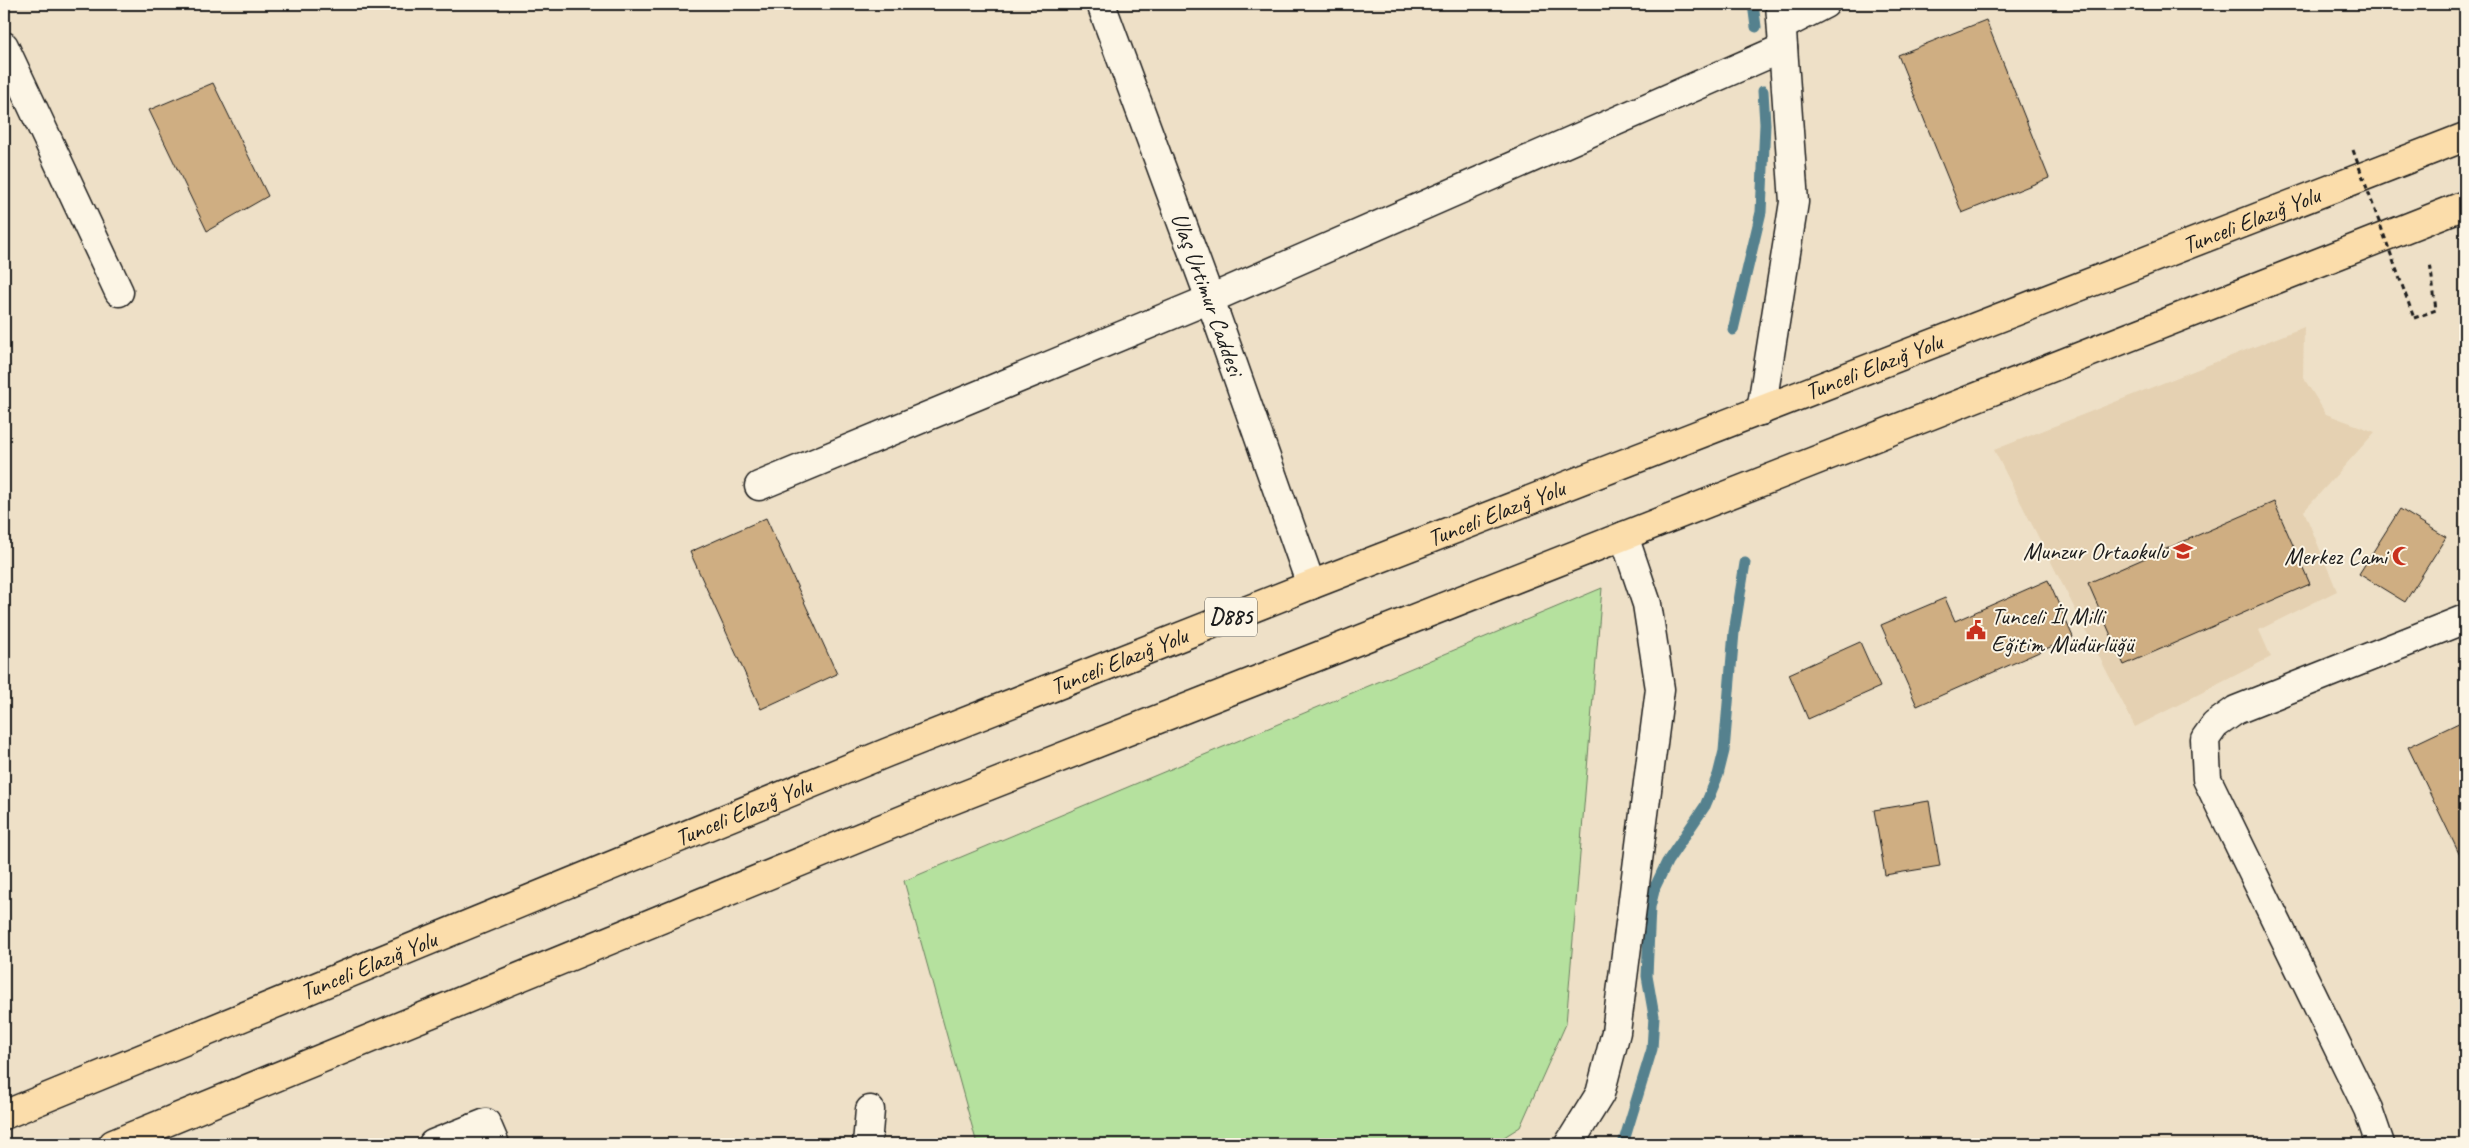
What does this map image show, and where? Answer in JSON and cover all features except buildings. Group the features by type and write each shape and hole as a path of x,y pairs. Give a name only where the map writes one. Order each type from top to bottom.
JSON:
{"main road":[{"name":"Tunceli Elazığ Yolu","path":"4,1116 876,757 1311,585 1761,412 2465,137"},
{"path":"113,1144 144,1138 917,814 2465,206"}],"street":[{"name":"Ulaş Urtimur Caddesi","path":"1101,4 1210,299 1311,585"},
{"path":"759,486 1210,299 1825,4"},
{"path":"1761,412 1794,202 1782,26"},
{"path":"4,46 119,292"},
{"path":"1569,1144 1600,1094 1616,1032 1660,689 1647,604 1624,536"},
{"path":"2380,1144 2368,1108 2207,779 2204,739 2215,725 2236,710 2465,620"},
{"path":"867,1144 870,1110"},
{"path":"434,1144 486,1123 495,1144"}],"path":[{"path":"2353,150 2414,318 2436,310 2430,262"}],"shaded area":[{"name":"Munzur Ortaokulu","path":"2304,327 2303,377 2326,414 2375,432 2304,511 2337,591 2259,630 2271,657 2135,727 1994,450"}],"green space":[{"path":"1602,588 1566,1024 1520,1127 1493,1144 977,1144 904,881"}],"waterway":[{"path":"1753,4 1756,27"},
{"path":"1733,330 1761,212 1765,124 1763,91"},
{"path":"1623,1144 1652,1049 1654,1016 1647,976 1650,907 1655,887 1667,862 1705,806 1718,775 1724,751 1734,632 1745,563"}],"place":[{"name":"Munzur Ortaokulu","path":"2183,551"},
{"name":"Merkez Cami","path":"2402,556"},
{"name":"Tunceli İl Milli Eğitim Müdürlüğü","path":"1976,630"}]}
